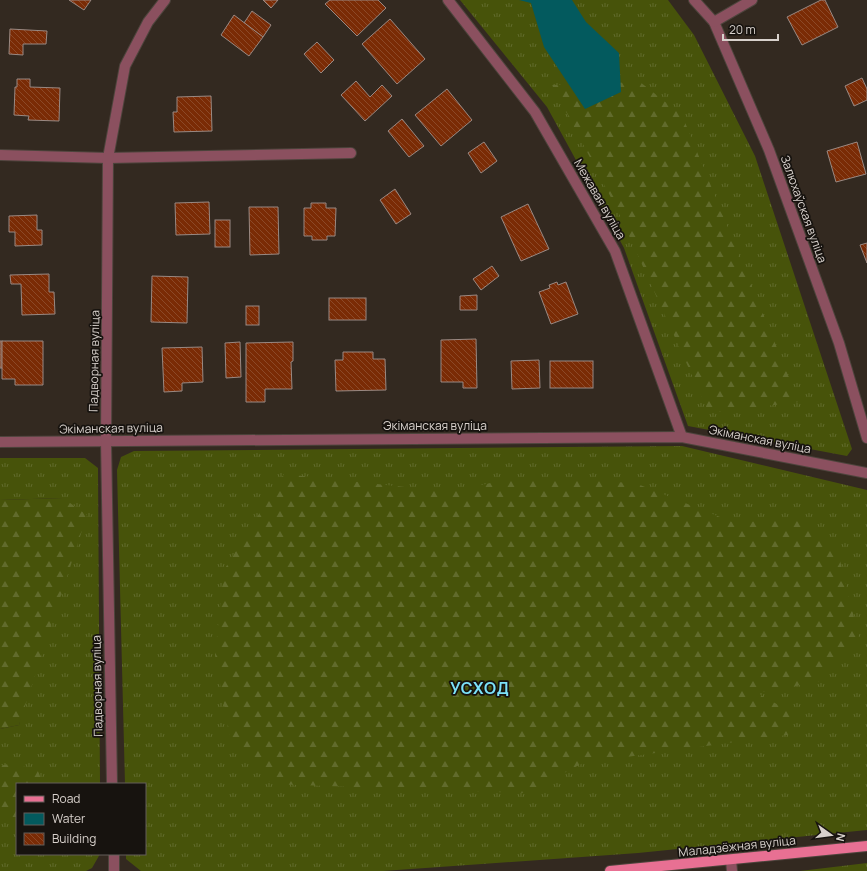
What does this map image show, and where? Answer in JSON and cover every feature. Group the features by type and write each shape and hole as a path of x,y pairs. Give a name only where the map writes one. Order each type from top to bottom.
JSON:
{"main road":[{"name":"Маладзёжная вуліца","path":"610,871 867,846"}],"street":[{"name":"Падворная вуліца","path":"112,783 106,441 108,158 125,66 148,22 165,0"},
{"name":"Межавая вуліца","path":"448,0 535,112 615,251 682,436"},
{"name":"Залюхаўская вуліца","path":"694,0 714,22 769,150 839,343 867,438"},
{"path":"714,22 752,0"},
{"path":"0,155 108,158 351,153"},
{"name":"Экіманская вуліца","path":"0,442 682,436 867,473"},
{"path":"114,855 114,871"},
{"path":"731,860 732,871"}],"green space":[{"path":"460,0 668,0 694,35 755,156 852,449 847,456 688,426 624,248 547,107"},
{"path":"640,82 682,115 799,402 709,413 617,209 552,85"},
{"path":"682,446 867,490 867,830 638,853 383,871 141,871 126,859 126,855 146,855 146,783 125,783 117,470 121,457 134,451"},
{"path":"0,458 85,458 98,468 100,783 16,783 16,855 99,855 92,868 86,871 0,871 0,729 19,725 63,498 0,500"},
{"path":"284,474 451,492 516,477 635,483 735,523 792,518 836,544 859,638 818,682 757,693 791,712 794,734 583,763 526,793 272,784 230,739 215,655 224,570"},
{"path":"63,498 87,515 19,725 0,729 0,500"},
{"path":"12,763 38,771 43,783 16,783 16,821 0,818 0,766"},
{"path":"867,863 867,871 800,871"}],"water":[{"path":"519,0 572,0 586,22 619,53 621,92 585,109 544,47 531,3"}],"building":[{"path":"69,0 91,0 84,10"},
{"path":"263,0 278,0 271,8"},
{"path":"330,0 378,0 386,8 357,36 325,4"},
{"path":"821,0 825,0 838,27 802,45 787,17"},
{"path":"252,11 271,25 263,37 244,23"},
{"path":"234,15 263,37 249,56 221,35"},
{"path":"390,19 425,59 397,84 362,44"},
{"path":"10,29 47,31 46,44 23,44 23,55 9,54"},
{"path":"317,42 334,60 321,73 304,54"},
{"path":"862,78 867,89 867,100 854,106 845,86"},
{"path":"17,79 30,79 30,87 60,88 59,121 28,120 29,116 14,115 15,87 17,87"},
{"path":"356,81 370,97 382,85 392,96 365,121 341,95"},
{"path":"447,89 472,120 441,146 415,115"},
{"path":"211,96 212,131 174,132 173,112 177,112 177,97"},
{"path":"402,119 424,146 409,157 388,131"},
{"path":"484,142 497,161 481,173 468,153"},
{"path":"857,142 866,174 836,182 827,151"},
{"path":"395,189 411,214 396,224 380,200"},
{"path":"209,202 210,234 176,235 175,203"},
{"path":"311,203 326,203 326,208 336,208 335,236 327,236 327,240 312,240 312,236 304,236 304,208 311,208"},
{"path":"528,204 549,249 521,261 501,217"},
{"path":"249,207 278,207 279,254 250,255"},
{"path":"37,215 37,230 42,230 42,245 15,246 15,232 9,232 9,216"},
{"path":"215,220 230,220 230,247 215,247"},
{"path":"867,243 867,263 860,245"},
{"path":"492,266 499,276 481,290 473,279"},
{"path":"49,274 49,292 54,292 55,314 22,315 21,284 11,284 10,275"},
{"path":"152,276 188,277 187,323 151,322"},
{"path":"557,282 558,285 566,282 578,314 551,324 539,292 550,288 549,285"},
{"path":"477,295 477,310 460,310 460,296"},
{"path":"329,298 366,298 366,320 329,320"},
{"path":"246,306 259,306 259,325 246,325"},
{"path":"476,339 477,388 463,388 463,382 441,382 441,340"},
{"path":"0,341 2,341 2,368 0,368"},
{"path":"2,341 43,341 43,385 15,385 15,379 2,379"},
{"path":"240,342 241,377 226,378 225,343"},
{"path":"293,342 293,361 291,362 292,389 265,389 265,402 246,402 246,343"},
{"path":"202,347 203,382 182,383 182,391 164,392 162,348"},
{"path":"343,352 373,352 373,359 385,359 386,390 336,391 335,360 343,360"},
{"path":"539,360 540,388 512,389 511,361"},
{"path":"550,361 593,361 593,388 550,388"}],"district":[{"name":"УСХОД","path":"480,688"}]}
